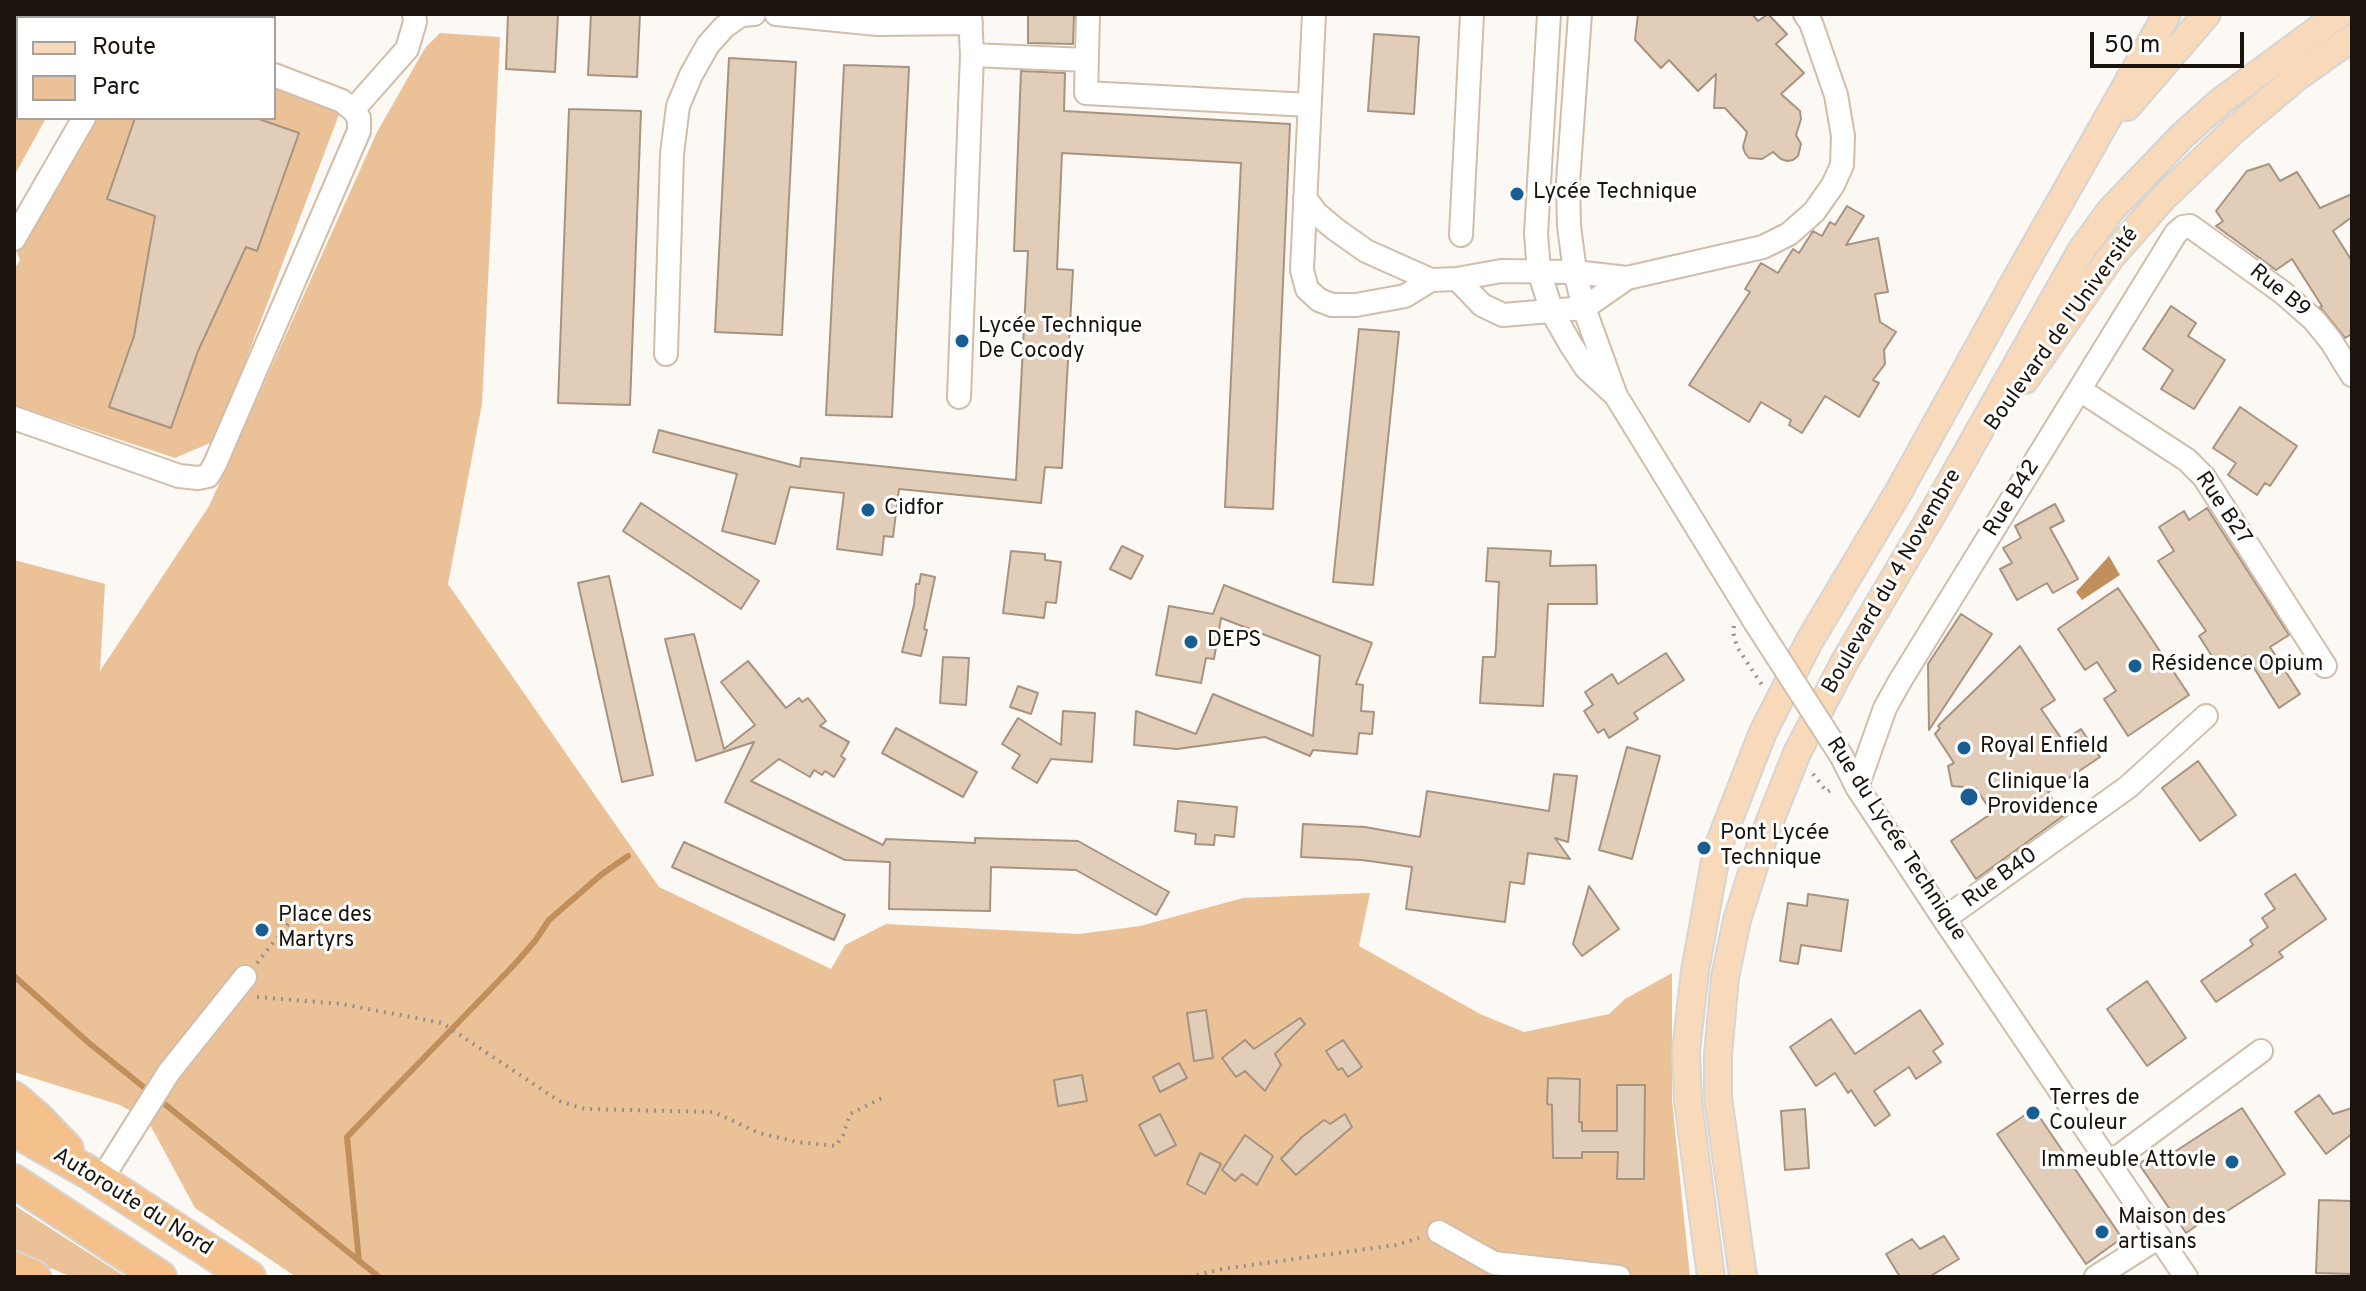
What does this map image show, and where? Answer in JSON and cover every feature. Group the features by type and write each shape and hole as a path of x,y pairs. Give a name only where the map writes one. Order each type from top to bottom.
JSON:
{"highway":[{"path":"14,1098 94,1176"},
{"name":"Autoroute du Nord","path":"14,1130 94,1176 249,1277"},
{"name":"Autoroute du Nord","path":"14,1181 160,1277"},
{"path":"14,1268 34,1277"}],"main road":[{"name":"Boulevard du 4 Novembre","path":"1711,1277 1688,1101 1686,1051 1695,971 1717,850 1763,732 1810,640 1907,478 2167,14"},
{"path":"2088,152 2207,14"},
{"name":"Boulevard du 4 Novembre","path":"1743,1277 1718,1097 1718,1055 1725,977 1737,920 1762,841 1797,753 1845,661 1934,511 2056,293 2110,211 2182,136 2221,101 2339,14"},
{"name":"Boulevard de l'Université","path":"1934,511 2111,257 2134,230 2214,148 2297,77 2352,38"},
{"path":"2020,272 2056,293"}],"street":[{"path":"353,110 407,49 415,22 414,14"},
{"path":"666,354 672,154 678,106 708,45 724,27 741,15 754,14"},
{"path":"776,14 877,19 970,18 972,55 959,397"},
{"path":"1088,14 1086,93 1309,105"},
{"path":"1314,14 1302,270 1307,289 1319,300 1332,305 1356,305 1405,296 1431,280"},
{"path":"1461,235 1472,14"},
{"path":"1549,14 1536,234 1539,271 1552,312 1586,368 1616,396"},
{"path":"1580,14 1568,182 1569,226 1584,308 1616,396"},
{"path":"1305,198 1316,213 1366,251 1431,280 1501,271 1575,272 1627,278 1763,247 1789,234 1814,212 1833,185 1842,165 1843,136 1836,95 1805,14"},
{"path":"972,55 1087,60"},
{"path":"14,418 179,476 208,476 359,131 359,118 342,101 276,76"},
{"path":"14,239 83,120"},
{"name":"Rue B9","path":"2190,226 2282,292 2314,320 2352,375"},
{"name":"Rue B42","path":"1857,787 1885,708 1900,681 2176,233 2190,226"},
{"path":"1457,279 1482,305 1503,315 1584,308 1627,278"},
{"name":"Rue B27","path":"2080,390 2187,460 2204,477 2325,666"},
{"name":"Rue du Lycée Technique","path":"1616,396 1842,757 1857,787 2186,1277"},
{"name":"Rue B40","path":"1944,919 2128,787 2206,716"},
{"path":"94,1176 169,1072 245,977"},
{"path":"2110,1163 2261,1051"},
{"path":"1439,1232 1494,1263 1619,1277"},
{"path":"2096,1277 2159,1237"}],"path":[{"path":"1750,614 1736,620 1733,632 1737,647 1764,689"},
{"path":"245,977 293,918"},
{"path":"231,995 342,1004 442,1023 559,1101 585,1109 714,1112 759,1133 797,1142 836,1146 850,1114 882,1098"},
{"path":"1189,1277 1222,1269 1396,1245 1439,1232"}],"green space":[{"path":"14,14 102,14 16,16 16,120 45,120 14,176"},
{"path":"440,33 500,37 482,404 448,584 659,887 831,969 845,945 886,924 1079,934 1140,926 1243,898 1370,893 1359,946 1480,1014 1524,1032 1609,1014 1625,999 1672,973 1672,1100 1690,1277 296,1277 195,1208 148,1121 120,1105 14,1072 14,560 105,584 100,671 209,506 377,132 425,48"},
{"path":"276,80 343,104 219,431 210,443 175,458 14,405 14,270 20,260 14,245 88,120 276,120"},
{"path":"14,1205 126,1277 72,1277 14,1253"}],"shaded area":[{"path":"2109,556 2120,575 2082,600 2076,592"}],"building":[{"path":"508,14 558,14 555,72 506,69"},
{"path":"591,14 640,14 637,77 588,75"},
{"path":"1028,14 1074,14 1073,44 1028,43"},
{"path":"1638,14 1752,14 1758,21 1768,14 1787,34 1776,44 1804,73 1781,94 1800,111 1796,135 1801,144 1798,156 1787,161 1773,152 1762,159 1749,158 1743,147 1747,132 1725,108 1714,108 1716,74 1698,91 1669,60 1661,68 1635,40"},
{"path":"1374,34 1419,37 1414,114 1368,111"},
{"path":"729,58 796,62 782,335 715,332"},
{"path":"844,65 909,67 892,417 826,415"},
{"path":"1021,71 1065,73 1064,111 1290,124 1273,509 1225,507 1241,163 1062,153 1057,269 1073,270 1062,468 1045,467 1041,503 899,489 893,537 884,536 882,555 837,549 844,493 790,487 775,544 722,531 737,474 653,452 659,430 800,467 801,458 1016,480 1028,251 1014,251"},
{"path":"569,109 641,111 630,405 558,403"},
{"path":"134,120 262,120 299,133 257,251 246,247 198,351 171,428 109,407 134,336 155,216 107,199"},
{"path":"2269,164 2280,181 2297,172 2320,208 2352,194 2352,217 2333,231 2352,261 2352,334 2345,338 2320,307 2292,259 2276,270 2216,226 2223,221 2216,211 2247,171"},
{"path":"1847,206 1864,216 1846,245 1878,238 1888,292 1875,294 1880,322 1896,332 1884,350 1885,364 1873,380 1879,383 1859,417 1825,396 1802,433 1789,425 1791,420 1761,402 1749,422 1689,385 1750,292 1745,289 1761,263 1778,273 1793,249 1799,253 1813,231 1822,236 1830,222 1835,225"},
{"path":"2171,306 2196,323 2188,336 2225,360 2194,409 2161,389 2173,370 2143,349"},
{"path":"1359,329 1399,332 1373,585 1333,582"},
{"path":"2240,407 2297,446 2270,486 2265,483 2257,495 2228,475 2236,463 2213,448"},
{"path":"641,503 759,581 741,609 623,531"},
{"path":"2055,504 2064,521 2050,528 2078,579 2053,593 2047,583 2017,600 2000,569 2012,563 2003,548 2021,538 2015,526"},
{"path":"2207,508 2289,635 2270,647 2300,694 2279,708 2246,655 2221,670 2199,636 2206,631 2158,561 2174,551 2159,527 2184,511 2189,520"},
{"path":"1122,546 1143,556 1131,579 1110,569"},
{"path":"1488,548 1551,551 1550,566 1596,565 1597,604 1548,604 1543,706 1480,703 1483,657 1495,657 1496,648 1499,582 1486,581"},
{"path":"1011,551 1045,554 1045,560 1061,562 1056,603 1046,602 1044,618 1003,613"},
{"path":"921,574 935,577 921,656 902,652 916,584 919,584"},
{"path":"609,576 653,775 622,782 578,583"},
{"path":"1224,585 1372,643 1356,684 1363,685 1361,711 1374,712 1372,734 1359,733 1357,754 1313,750 1310,756 1265,737 1177,749 1134,745 1136,711 1196,734 1213,694 1313,736 1320,656 1221,618 1214,659 1206,658 1201,683 1156,675 1169,606 1213,614"},
{"name":"Résidence Opium","path":"2118,588 2189,695 2128,736 2104,699 2116,691 2097,662 2085,670 2058,629"},
{"path":"1961,614 1992,634 1929,730 1928,664"},
{"path":"694,634 724,749 755,725 721,682 748,661 786,708 799,698 802,702 808,698 826,721 820,726 849,742 841,756 845,759 834,777 825,771 822,775 814,770 810,777 779,759 751,781 883,845 886,839 975,843 975,838 1078,841 1169,892 1156,915 1076,870 991,867 990,911 889,909 890,862 845,860 725,802 754,742 696,761 665,639"},
{"path":"2020,646 2055,700 2041,709 2063,741 2081,729 2100,757 2048,792 2063,816 1976,879 1951,841 1992,813 1976,788 1952,786 1948,766 1954,763 1935,734 1940,728 1938,726"},
{"path":"1666,653 1684,680 1634,713 1638,719 1609,738 1604,729 1598,733 1584,711 1593,705 1585,692 1612,674 1618,684"},
{"path":"943,657 969,658 966,705 940,703"},
{"path":"1018,686 1038,693 1031,714 1010,707"},
{"path":"1063,711 1095,713 1092,762 1051,759 1037,783 1012,768 1020,755 1002,744 1018,718 1061,745"},
{"path":"896,728 977,772 963,797 882,753"},
{"path":"1627,747 1660,756 1632,859 1599,850"},
{"path":"2198,761 2236,815 2200,841 2162,788"},
{"path":"1554,774 1577,776 1568,842 1555,838 1570,859 1528,853 1524,884 1510,882 1505,922 1406,909 1412,867 1362,860 1301,857 1303,824 1365,827 1420,837 1427,791 1549,811"},
{"path":"1178,801 1237,807 1234,837 1215,835 1214,845 1195,844 1196,834 1175,831"},
{"path":"684,842 845,915 834,940 672,867"},
{"path":"2295,874 2326,919 2279,952 2283,957 2216,1002 2201,981 2253,945 2250,940 2268,927 2262,918 2275,909 2265,894"},
{"path":"1589,886 1619,929 1582,956 1573,944"},
{"path":"1808,894 1848,900 1841,951 1801,945 1798,964 1780,961 1788,903 1807,906"},
{"path":"2147,981 2186,1038 2147,1066 2107,1009"},
{"path":"1206,1010 1213,1058 1194,1061 1187,1013"},
{"path":"1920,1010 1943,1044 1933,1051 1941,1062 1916,1079 1909,1067 1874,1091 1890,1115 1875,1126 1851,1090 1848,1093 1835,1073 1816,1086 1790,1047 1831,1019 1855,1054"},
{"path":"1300,1018 1305,1024 1275,1054 1281,1065 1265,1091 1245,1071 1236,1077 1222,1058 1245,1040 1254,1049"},
{"path":"1343,1040 1362,1067 1348,1077 1342,1068 1338,1070 1326,1051"},
{"path":"1179,1063 1187,1078 1160,1092 1153,1077"},
{"path":"1082,1075 1087,1101 1058,1106 1054,1080"},
{"path":"1548,1078 1580,1079 1579,1122 1582,1122 1582,1131 1617,1131 1617,1085 1645,1085 1644,1179 1617,1179 1618,1152 1582,1152 1582,1158 1553,1158 1552,1105 1547,1104"},
{"path":"2319,1095 2333,1114 2352,1108 2352,1134 2326,1154 2295,1112"},
{"name":"Immeuble Attovle","path":"2242,1108 2285,1174 2221,1215 2218,1211 2186,1233 2139,1164 2153,1154 2159,1162"},
{"path":"1805,1109 1809,1168 1785,1170 1781,1111"},
{"path":"2034,1109 2122,1238 2086,1264 1997,1134"},
{"path":"1160,1114 1176,1145 1155,1156 1139,1125"},
{"path":"1345,1114 1352,1127 1296,1175 1281,1159 1324,1120 1330,1124"},
{"path":"1245,1135 1273,1156 1257,1185 1242,1174 1235,1181 1222,1170"},
{"path":"1200,1153 1221,1164 1205,1194 1187,1184"},
{"path":"2319,1200 2352,1201 2352,1274 2316,1273"},
{"path":"1944,1236 1959,1259 1929,1277 1900,1277 1886,1254 1912,1239 1920,1249"}],"waterway":[{"path":"359,1261 347,1137 514,965 549,920 628,856"},
{"path":"14,976 89,1043 379,1277"}],"place":[{"name":"Lycée Technique","path":"1517,194"},
{"name":"Lycée Technique De Cocody","path":"962,341"},
{"name":"Cidfor","path":"868,510"},
{"name":"DEPS","path":"1191,642"},
{"name":"Résidence Opium","path":"2135,666"},
{"name":"Royal Enfield","path":"1964,748"},
{"name":"Clinique la Providence","path":"1969,797"},
{"name":"Pont Lycée Technique","path":"1704,848"},
{"name":"Place des Martyrs","path":"262,930"},
{"name":"Terres de Couleur","path":"2033,1113"},
{"name":"Immeuble Attovle","path":"2232,1162"},
{"name":"Maison des artisans","path":"2102,1232"}]}
